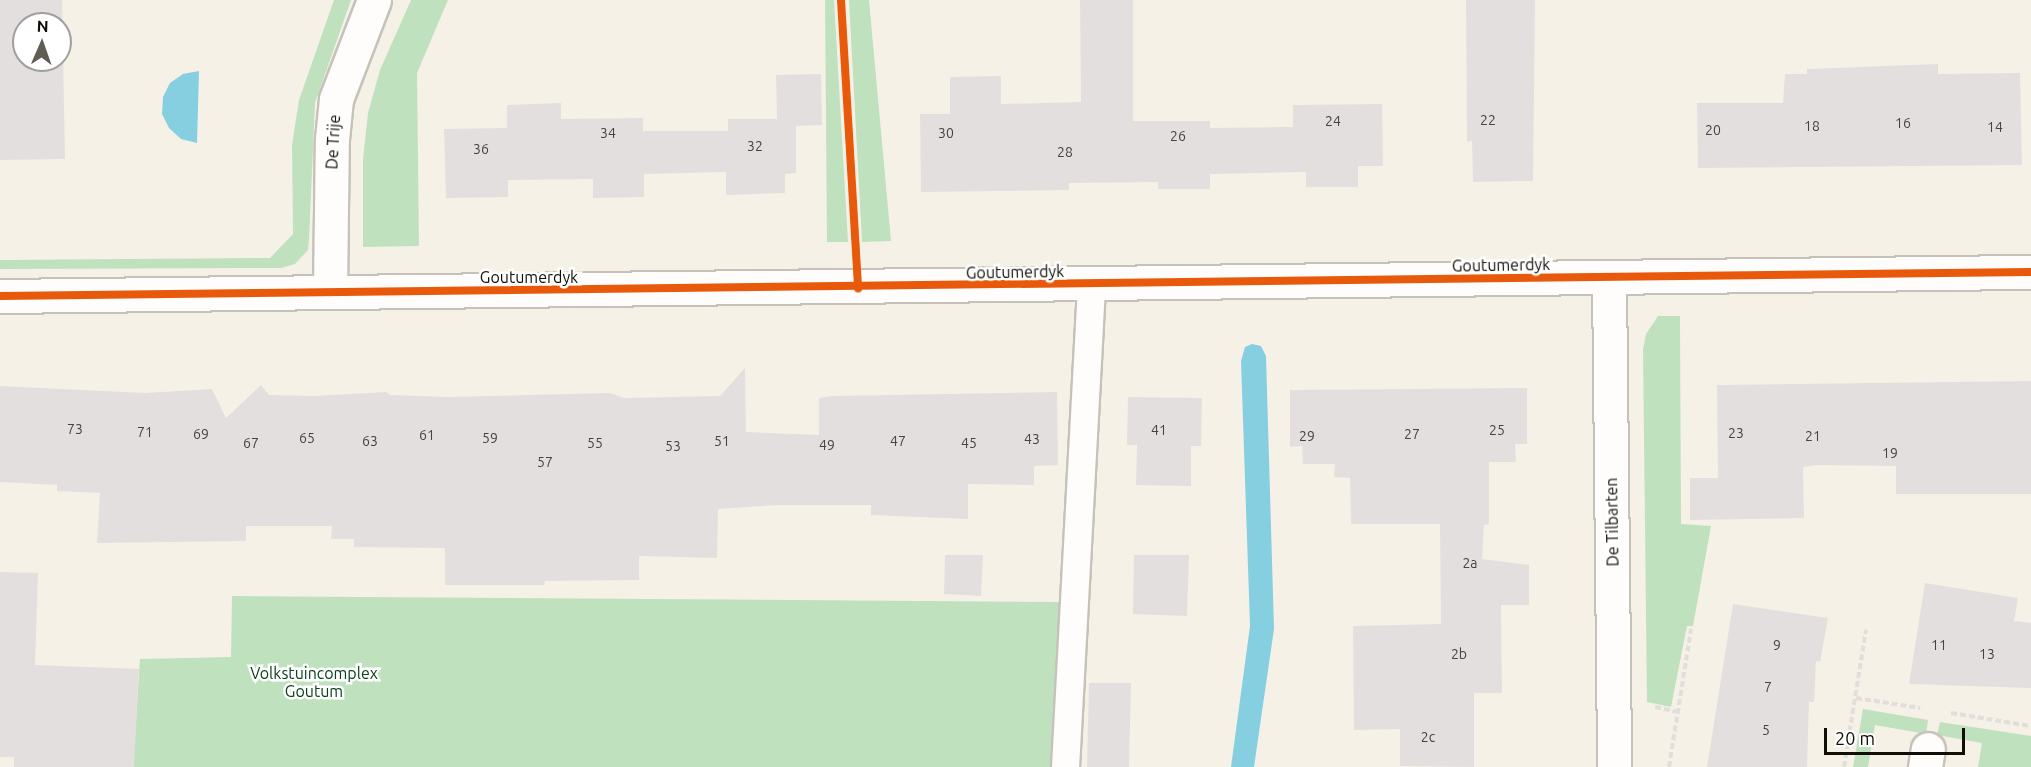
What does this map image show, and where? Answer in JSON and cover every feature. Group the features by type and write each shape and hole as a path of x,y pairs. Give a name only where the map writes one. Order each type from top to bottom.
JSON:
{"street":[{"name":"De Trije","path":"330,292 332,139 336,99 346,64 374,0"},
{"name":"Goutumerdyk","path":"0,296 1091,285 2031,272"},
{"name":"De Tilbarten","path":"1609,278 1614,767"}],"lane":[{"path":"1065,767 1091,285"}],"path":[{"path":"1669,767 1691,629"},
{"path":"1844,767 1866,630"}],"green space":[{"path":"334,0 351,0 315,103 308,250 295,264 281,268 0,269 0,260 270,258 293,234 292,145 299,100"},
{"path":"411,0 448,0 417,73 419,246 363,247 363,159 368,113 380,70"},
{"path":"825,0 834,0 848,242 827,242"},
{"path":"849,0 869,0 891,241 862,242"},
{"path":"1658,316 1680,316 1681,524 1711,526 1693,626 1687,626 1671,707 1647,702 1643,349 1646,334"},
{"name":"Volkstuincomplex Goutum","path":"1102,322 1080,767 133,767 140,659 231,657 232,596 1060,602 1076,323"},
{"path":"1863,709 1928,720 1926,734 1875,725 1868,767 1853,767"},
{"path":"1940,722 2031,736 2031,767 1978,767 1982,743 1937,735"}],"water":[{"path":"199,71 197,143 181,139 169,128 162,114 163,97 170,83 183,74"},
{"path":"1252,344 1261,346 1266,356 1274,629 1254,767 1231,767 1250,626 1241,361 1245,347"}],"building":[{"path":"0,0 62,0 62,12 12,12 12,72 63,72 65,159 0,160"},
{"path":"1080,0 1133,0 1133,121 1210,121 1210,128 1293,127 1293,105 1382,104 1383,166 1358,166 1358,187 1306,187 1306,172 1210,174 1210,189 1158,189 1158,182 1069,183 1069,190 921,192 920,114 950,114 950,77 1001,76 1001,104 1081,102"},
{"path":"1466,0 1535,0 1533,181 1473,182 1472,141 1467,142"},
{"path":"1938,64 1938,74 2020,73 2022,165 1698,168 1697,103 1783,103 1785,74 1807,74 1807,69"},
{"path":"821,74 822,125 796,126 796,173 785,174 785,193 726,195 726,172 644,174 644,197 593,198 593,179 508,180 508,197 446,198 444,129 507,128 507,105 561,103 561,119 643,118 643,131 728,131 728,119 777,119 776,75"},
{"path":"745,368 746,432 819,435 819,398 831,396 1057,392 1058,465 1034,466 1034,485 968,484 968,519 871,515 871,505 778,505 718,509 717,558 639,556 639,580 545,581 544,585 445,585 445,548 354,547 354,539 331,539 332,526 246,526 246,541 97,543 100,493 57,491 57,485 0,482 0,386 145,393 212,389 226,418 261,385 269,395 315,396 386,392 390,395 450,397 610,393 624,398 720,396"},
{"path":"2031,381 2031,494 1896,494 1896,466 1817,465 1803,467 1804,518 1690,520 1690,478 1718,478 1717,385"},
{"path":"1527,388 1527,444 1515,444 1516,462 1489,462 1489,524 1484,525 1482,559 1529,565 1529,605 1501,605 1502,693 1474,693 1474,767 1400,766 1400,729 1354,730 1353,626 1441,624 1440,524 1351,524 1350,478 1334,477 1335,464 1303,464 1302,446 1290,447 1290,390"},
{"path":"1128,397 1202,398 1201,446 1191,446 1191,486 1136,485 1137,445 1127,445"},
{"path":"945,555 983,555 981,596 944,594"},
{"path":"1134,555 1189,555 1187,616 1133,614"},
{"path":"0,572 38,573 35,665 139,669 134,767 14,767 14,757 0,757"},
{"path":"1925,583 2018,598 2014,621 2031,623 2031,688 1909,684"},
{"path":"1733,604 1828,618 1820,662 1816,661 1814,702 1809,702 1807,767 1707,767"},
{"path":"1089,683 1131,683 1129,767 1087,767"}],"cycle path":[{"path":"841,0 858,288"},
{"path":"0,296 2031,272"}]}
